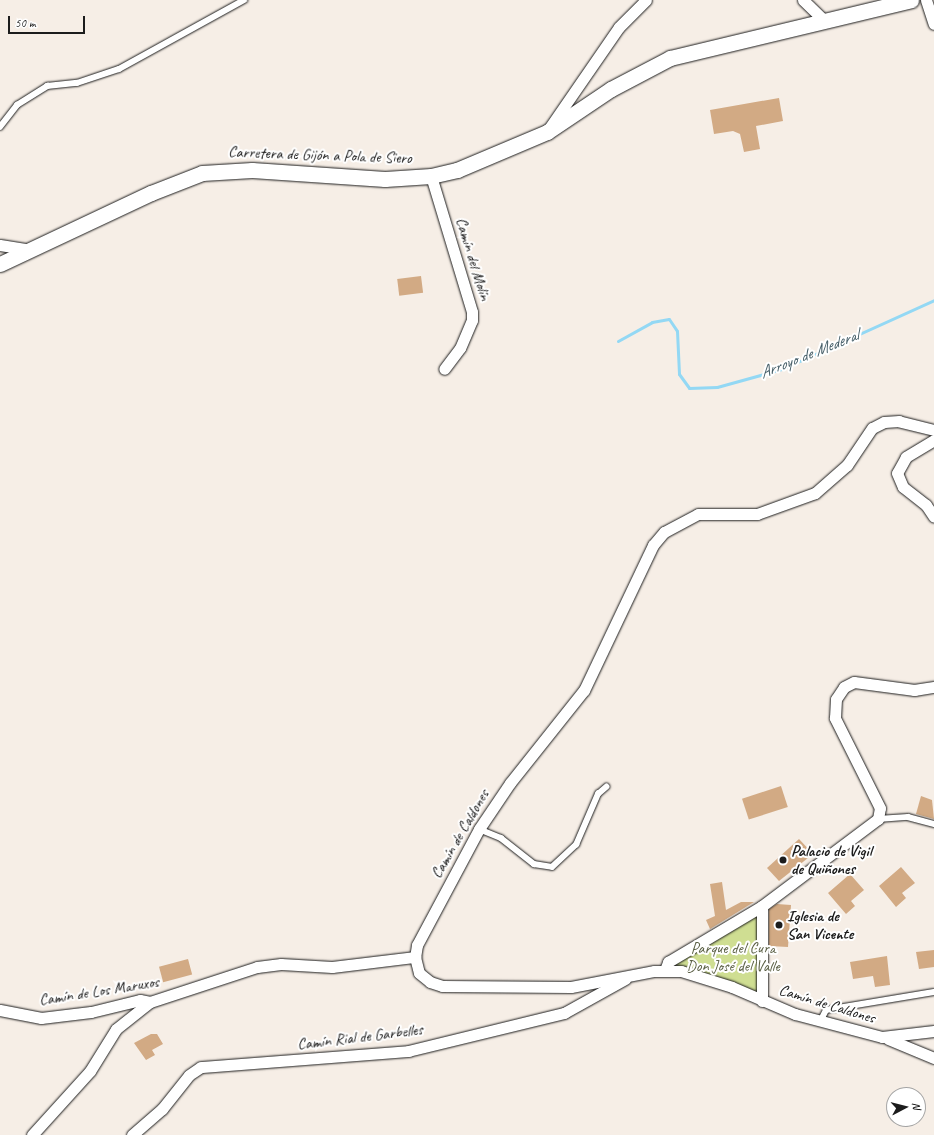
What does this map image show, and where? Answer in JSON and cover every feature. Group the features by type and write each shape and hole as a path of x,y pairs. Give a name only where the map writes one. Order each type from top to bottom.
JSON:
{"street":[{"path":"547,132 619,27 646,0"},
{"path":"803,0 823,20"},
{"name":"Carretera de Gijón a Pola de Siero","path":"0,264 162,188 202,173 252,170 385,179 431,176 457,170 547,132 647,67 716,45 911,0"},
{"path":"926,0 934,24"},
{"name":"Camín del Molín","path":"431,176 472,312 472,320 460,348 444,369"},
{"path":"0,245 30,250"},
{"name":"Camín de Caldones","path":"934,430 899,421 884,422 872,428 847,465 815,493 757,514 698,514 664,532 653,545 584,690 510,783 479,828 417,944 415,957 419,973 430,982 442,986 571,987 665,970 681,971 732,987 762,1001 821,1020 882,1037 934,1031"},
{"path":"934,440 906,457 897,473 903,487 926,505 934,517"},
{"path":"665,970 668,962 762,906 878,818 880,808 856,754 840,732 835,718 836,699 844,687 854,682 914,690 934,687"},
{"path":"762,906 762,1001"},
{"name":"Camín de Los Maruxos","path":"0,1010 41,1018 91,1012 140,1000 150,1002 257,967 281,964 332,966 415,957"},
{"name":"Camín Rial de Garbelles","path":"132,1135 162,1109 189,1075 201,1067 408,1051 564,1013 631,976"},
{"path":"32,1135 90,1071 116,1029 150,1002"},
{"path":"882,1037 934,1058"}],"lane":[{"path":"0,127 18,105 47,86 77,83 119,69 244,0"},
{"path":"479,828 501,838 534,864 552,867 576,845 598,794 606,787"},
{"path":"878,818 908,818 934,824"},
{"path":"821,1020 826,1010 934,992"}],"green space":[{"name":"Parque del Cura Don José del Valle","path":"762,906 762,1001 668,962"}],"building":[{"path":"779,98 783,121 756,126 760,149 744,152 740,134 733,131 714,134 710,110"},
{"path":"421,276 423,293 399,296 397,279"},
{"path":"781,786 788,807 749,820 742,799"},
{"path":"921,796 932,800 934,819 916,814"},
{"path":"799,839 813,854 779,881 767,868"},
{"path":"901,867 915,883 902,893 906,898 896,907 879,886"},
{"path":"850,874 864,890 851,901 855,906 846,914 828,893"},
{"path":"722,882 726,910 741,902 754,902 710,929 706,920 715,916 710,884"},
{"name":"Iglesia de San Vicente","path":"777,904 791,905 788,947 769,946 769,909"},
{"path":"934,950 934,967 919,969 916,952"},
{"path":"887,956 890,985 875,987 873,976 853,979 850,962"},
{"path":"188,959 192,974 163,982 159,967"},
{"path":"151,1034 157,1034 163,1044 152,1050 155,1055 146,1060 134,1043"}],"waterway":[{"name":"Arroyo de Mederal","path":"618,341 652,322 669,319 677,331 679,374 689,388 717,387 782,369 934,300"}],"place":[{"name":"Palacio de Vigil de Quiñones","path":"783,860"},
{"name":"Iglesia de San Vicente","path":"779,925"}]}
